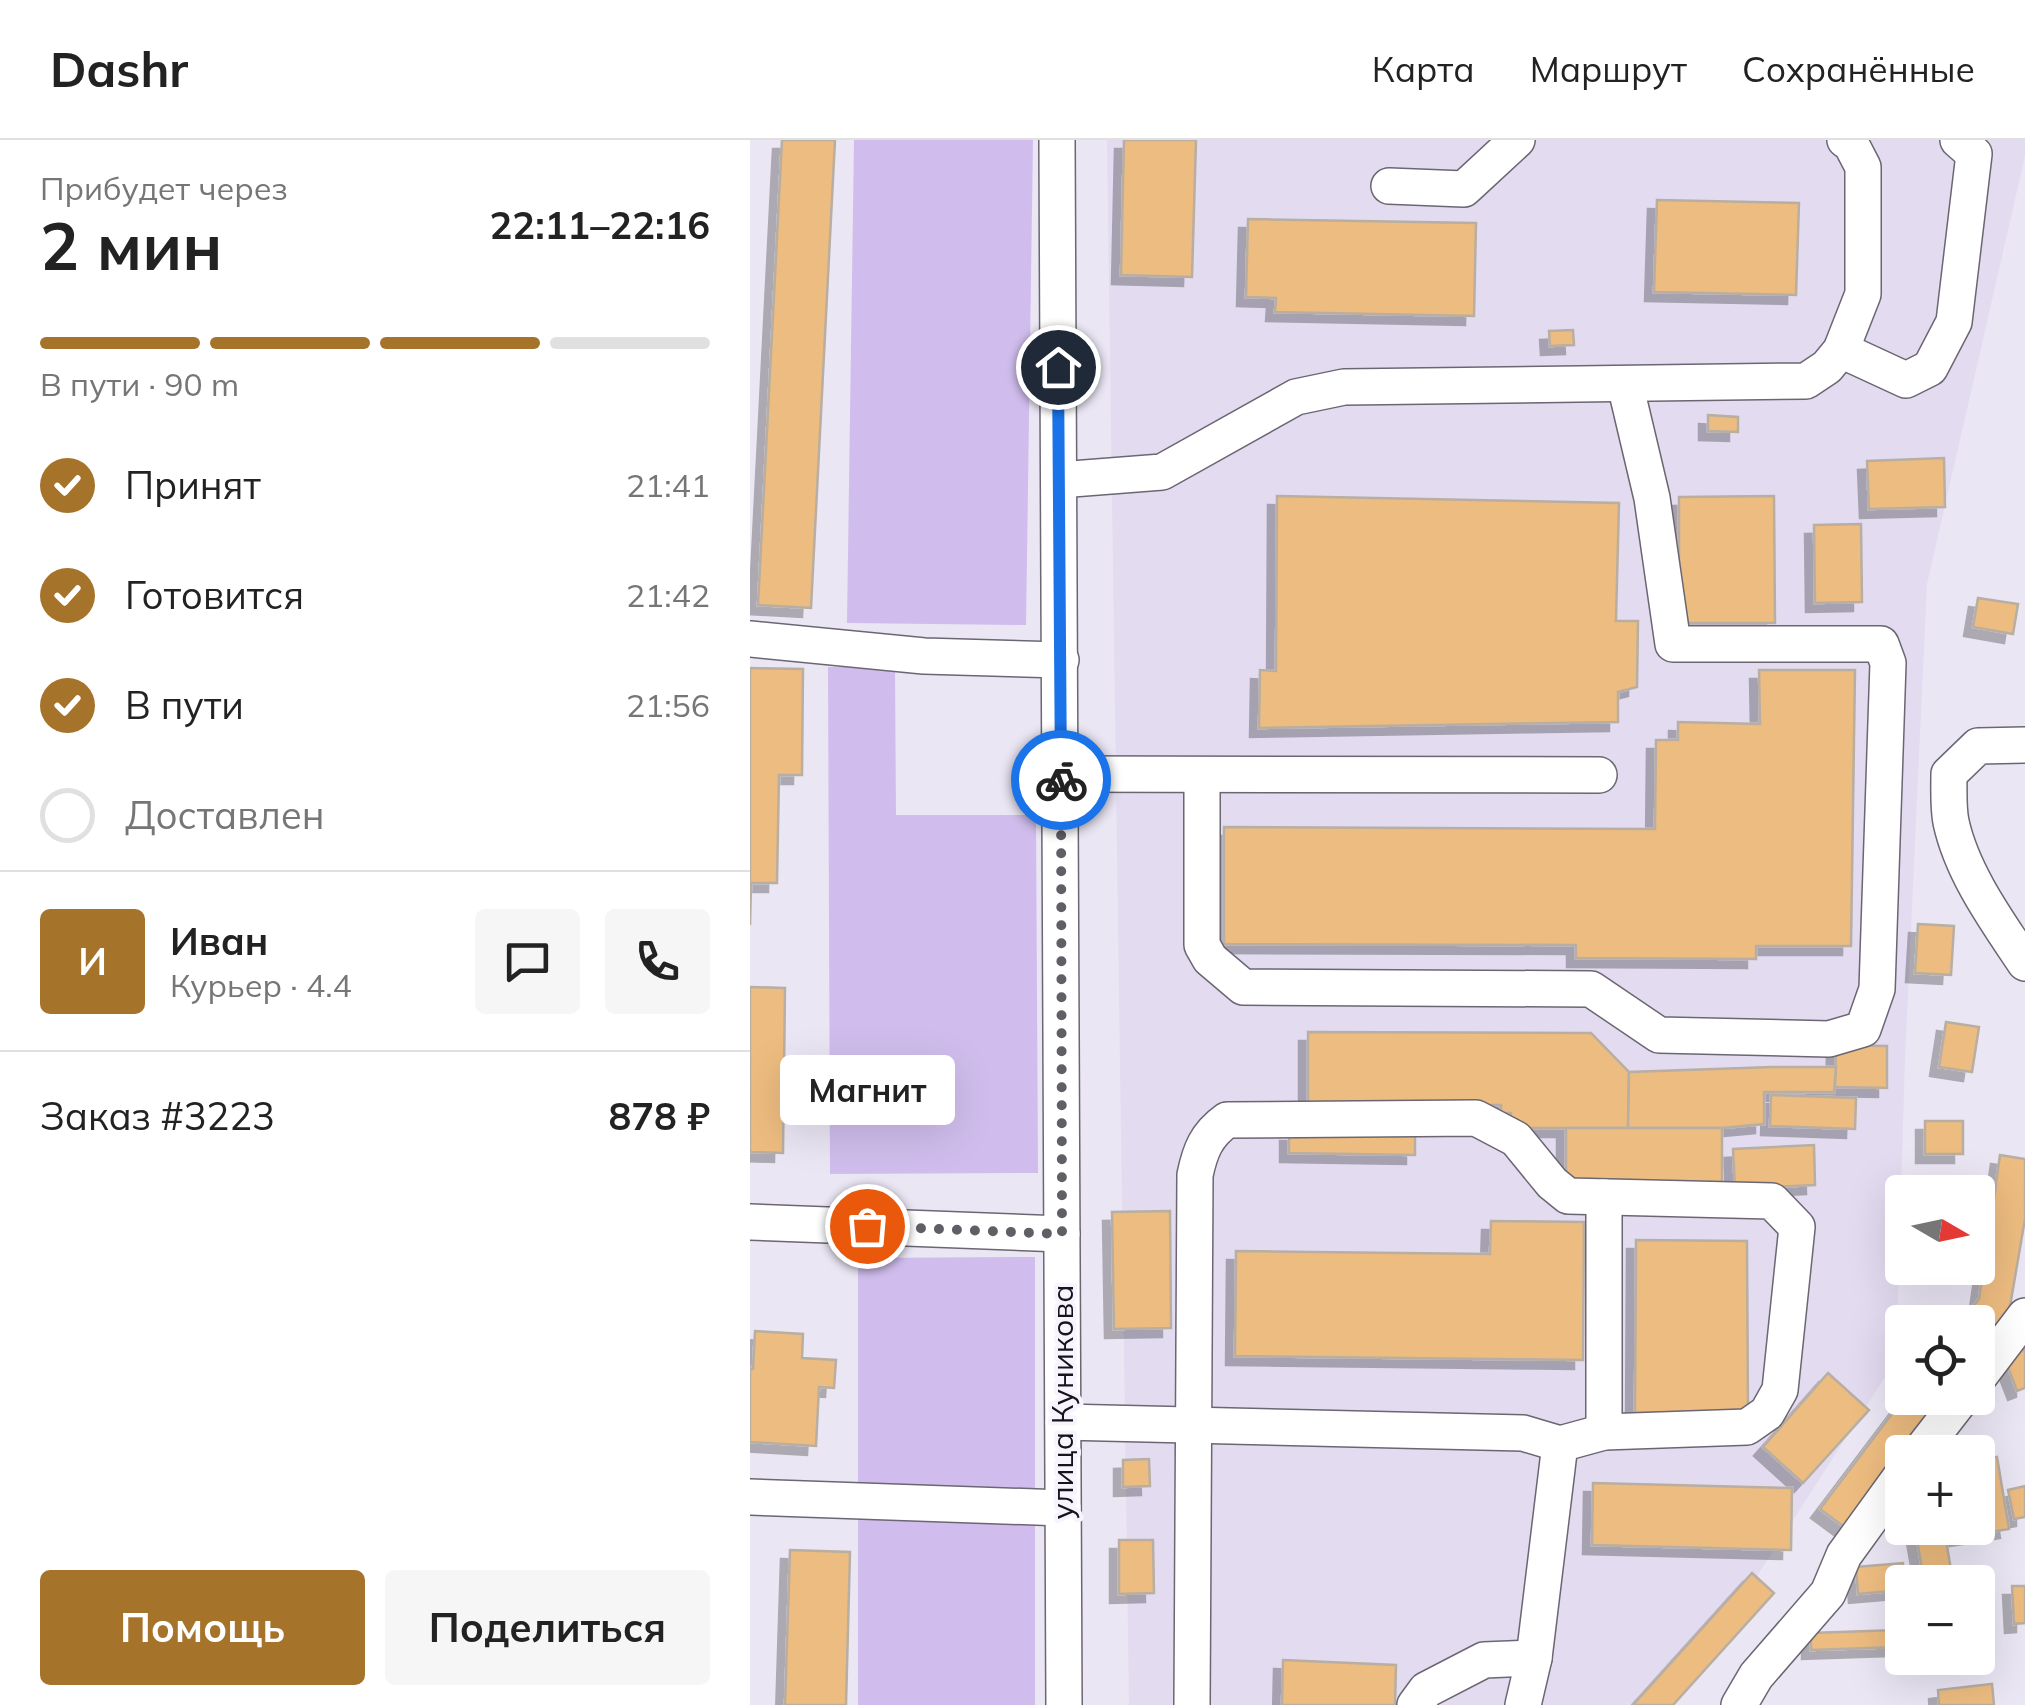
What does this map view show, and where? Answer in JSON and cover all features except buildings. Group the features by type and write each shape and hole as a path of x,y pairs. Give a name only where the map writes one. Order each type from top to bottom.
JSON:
{"street":[{"name":"улица Куникова","path":"1057,140 1064,1705"},
{"path":"1389,186 1464,188 1516,140"},
{"path":"1841,350 1906,380 1930,368 1954,322 1974,154 1958,140"},
{"path":"1059,480 1162,472 1296,397 1344,388 1806,381 1841,350 1863,294 1864,167 1853,141"},
{"path":"1202,775 1202,945 1210,959 1242,987 1590,989 1659,1035 1829,1039 1863,1029 1876,989 1888,663 1881,644 1672,644 1652,498 1626,384"},
{"path":"750,638 924,656 1061,660"},
{"path":"2025,744 1978,746 1949,774 1950,820 1962,857 2025,964"},
{"path":"1060,774 1599,775"},
{"path":"1063,1422 1194,1427 1524,1433 1560,1444 1604,1432 1748,1427 1767,1412 1780,1390 1797,1227 1772,1201 1568,1196 1552,1183 1516,1139 1476,1118 1226,1120 1210,1132 1195,1175 1194,1427 1192,1705"},
{"path":"1604,1197 1604,1432"},
{"path":"750,1222 1062,1234"},
{"path":"1995,1356 2025,1316"},
{"path":"1933,1435 1949,1415"},
{"path":"1524,1705 1534,1658 1560,1444"},
{"path":"750,1497 1063,1508"},
{"path":"1739,1705 1756,1676 1828,1593 1844,1554 1885,1498"},
{"path":"1415,1705 1426,1690 1484,1660 1534,1658"}],"shaded area":[{"path":"854,140 1033,140 1026,625 847,623"},
{"path":"1107,140 2025,140 2025,156 1927,584 1902,1175 1885,1175 1885,1285 1898,1285 1898,1305 1885,1305 1885,1377 1674,1705 1129,1705"},
{"path":"828,667 895,667 896,815 1036,815 1038,1173 830,1174"},
{"path":"1035,1257 1035,1705 858,1705 858,1258"}],"way so far":[{"path":"867,1226 1062,1234 1061,780"}],"place":[{"name":"Магнит","path":"867,1226"}],"route":[{"path":"1058,367 1061,780"}]}
